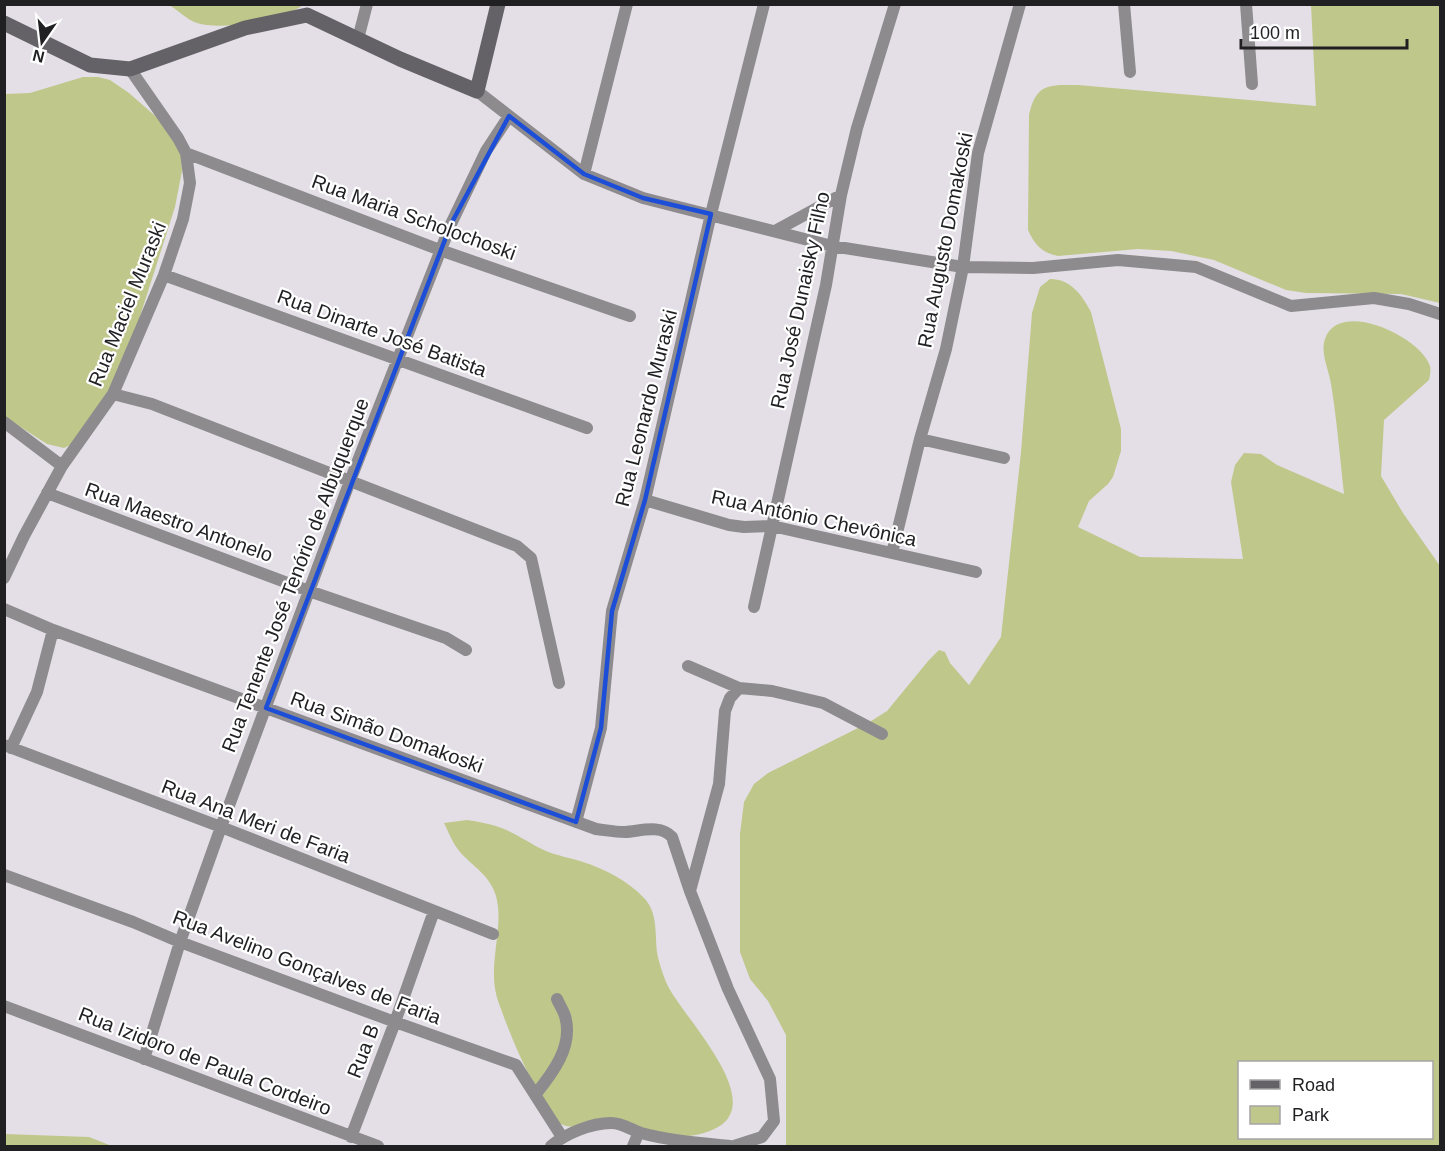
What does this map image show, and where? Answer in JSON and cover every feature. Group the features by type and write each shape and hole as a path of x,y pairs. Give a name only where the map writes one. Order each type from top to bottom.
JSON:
{"street":[{"path":"358,39 367,4"},
{"path":"477,91 498,4"},
{"path":"584,174 627,4"},
{"name":"Rua Leonardo Muraski","path":"576,822 601,728 612,611 645,500 711,214 764,4"},
{"name":"Rua José Dunaisky Filho","path":"754,607 826,285 841,195 857,128 895,4"},
{"name":"Rua Augusto Domakoski","path":"892,553 920,439 946,349 963,267 978,153 1020,4"},
{"path":"1124,4 1130,72"},
{"path":"1246,4 1252,84"},
{"path":"4,22 90,64 130,69 245,28 308,15 477,91 584,174 643,198 832,246 963,267 1033,268 1118,260 1196,267 1292,306 1374,298 1410,304 1440,314"},
{"name":"Rua Maciel Muraski","path":"4,578 62,466 113,394 164,275 183,219 190,183 186,153 130,69"},
{"name":"Rua Tenente José Tenório de Albuquerque","path":"144,1059 180,942 221,826 350,481 450,224 486,152 509,116"},
{"name":"Rua Maria Scholochoski","path":"186,153 440,250 630,316"},
{"path":"775,231 841,195"},
{"name":"Rua Dinarte José Batista","path":"164,275 587,428"},
{"path":"113,394 152,404 517,546 531,558 560,683"},
{"path":"4,423 62,466"},
{"path":"920,439 1004,458"},
{"name":"Rua Maestro Antonelo","path":"47,493 309,591 446,638 466,650"},
{"name":"Rua Antônio Chevônica","path":"645,500 729,525 772,526 976,572"},
{"name":"Rua Simão Domakoski","path":"4,609 53,630 596,830 655,829 666,831 672,837 690,891"},
{"path":"8,747 37,692 53,630"},
{"path":"688,666 739,688 772,691 822,703 882,734"},
{"path":"551,1146 562,1137 599,1124 612,1123 678,1141 732,1146 762,1137 774,1121 770,1079 729,989 690,891 719,784 724,711 730,698 739,688"},
{"name":"Rua Ana Meri de Faria","path":"8,747 221,826 493,934"},
{"name":"Rua Avelino Gonçalves de Faria","path":"4,875 516,1065 562,1137"},
{"name":"Rua B","path":"351,1137 434,911"},
{"path":"536,1095 553,1072 563,1051 567,1032 566,1017 557,999"},
{"name":"Rua Izidoro de Paula Cordeiro","path":"4,1005 376,1146"},
{"path":"633,1146 639,1132"}],"highlighted area":[{"path":"509,116 584,174 643,198 711,214 645,500 612,611 601,728 576,822 266,708 451,224"}],"green space":[{"path":"169,5 303,5 282,15 252,23 221,26 193,22"},
{"path":"1311,5 1440,5 1440,303 1401,294 1306,293 1286,290 1214,260 1171,251 1138,249 1058,256 1047,253 1036,244 1028,230 1029,115 1040,91 1052,86 1078,85 1316,106"},
{"path":"83,77 110,80 161,121 181,153 182,171 175,207 127,357 83,439 64,448 47,444 5,417 5,94 30,93"},
{"path":"1050,279 1064,282 1075,289 1091,312 1121,429 1121,451 1113,477 1089,501 1078,527 1140,557 1243,559 1231,482 1235,465 1244,453 1261,454 1277,465 1344,494 1333,398 1324,350 1325,339 1333,327 1346,322 1362,322 1379,326 1412,344 1430,366 1429,380 1384,420 1381,476 1403,513 1440,566 1440,1146 786,1146 786,1035 768,1001 750,979 740,952 740,834 744,802 754,784 768,773 868,723 887,711 939,650 945,652 950,663 969,685 1001,637 1021,452 1032,313 1040,287"},
{"path":"467,820 499,827 546,851 600,868 616,876 644,898 654,917 657,952 667,984 716,1056 727,1077 733,1097 730,1114 718,1127 688,1136 666,1136 606,1127 566,1126 554,1119 532,1082 497,997 494,967 499,915 496,896 490,882 458,849 444,823"},
{"path":"5,1134 89,1137 112,1146 5,1146"}]}
